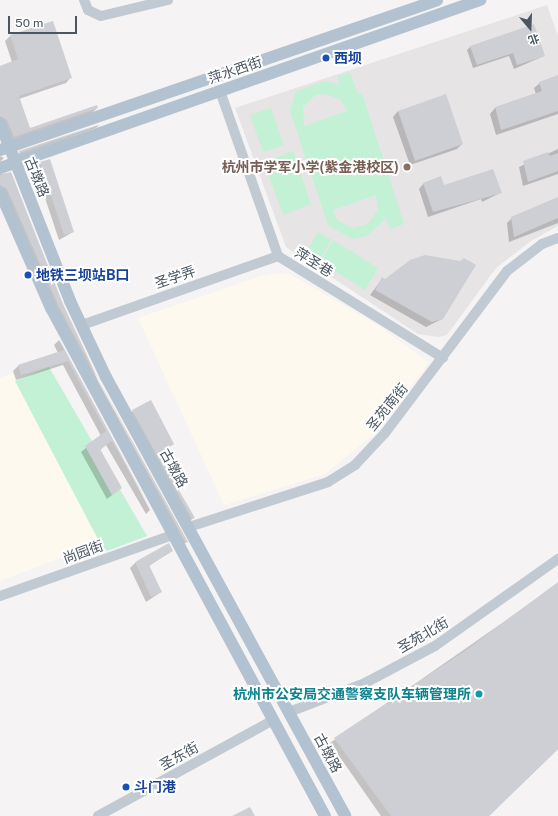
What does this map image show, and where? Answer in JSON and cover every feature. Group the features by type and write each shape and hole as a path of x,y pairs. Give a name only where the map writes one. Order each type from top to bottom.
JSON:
{"main road":[{"name":"萍水西街","path":"4,149 437,0"},
{"name":"萍水西街","path":"0,168 480,0"},
{"name":"古墩路","path":"0,123 4,149 14,162 82,325 345,816"},
{"path":"0,192 52,308 175,534 325,816"}],"street":[{"path":"84,0 88,10 101,16 168,0"},
{"name":"萍圣巷","path":"220,91 278,256 443,358"},
{"name":"圣苑南街","path":"189,527 328,482 355,465 443,358 507,271 542,244 558,238"},
{"name":"圣学弄","path":"82,325 278,256"},
{"name":"尚园街","path":"0,596 175,534"},
{"name":"圣苑北街","path":"290,712 365,683 435,646 558,559"},
{"name":"圣东街","path":"98,816 273,720"}],"shaded area":[{"name":"杭州市学军小学(紫金港校区)","path":"547,5 558,36 558,226 531,241 496,268 447,335 438,337 418,334 286,247 235,108"},
{"path":"277,273 290,274 379,326 429,363 374,434 325,474 224,505 138,318 261,276"},
{"path":"14,373 100,543 0,581 0,378"}],"green space":[{"path":"350,72 358,94 362,93 404,224 390,229 386,218 367,236 352,239 328,225 290,111 296,91 325,81 340,85 337,76","holes":["324,94 340,99 347,111 304,126 303,107 315,95","376,195 378,210 368,224 352,228 337,220 333,210"]},
{"path":"271,108 284,145 263,152 250,115"},
{"path":"293,151 311,204 283,215 264,162"},
{"path":"318,232 331,240 319,261 305,253"},
{"path":"333,240 378,268 365,290 320,262"},
{"path":"49,367 147,536 107,551 100,543 15,381"}],"building":[{"path":"53,21 72,78 19,96 30,128 97,105 98,108 14,137 7,120 0,116 0,66 18,59 10,35"},
{"path":"534,24 545,56 517,65 513,53 477,65 470,46"},
{"path":"558,75 558,111 501,130 495,107 542,91 539,82"},
{"path":"446,94 463,144 415,161 398,111"},
{"path":"103,123 20,153 19,151"},
{"path":"548,152 550,156 558,153 558,171 528,182 523,161"},
{"path":"50,159 74,232 64,235 40,162"},
{"path":"493,169 502,193 433,212 423,183 441,176 444,185"},
{"path":"11,172 63,304 99,381 188,542 186,543 58,305 7,189 0,185 0,175"},
{"path":"558,197 558,218 514,237 511,217"},
{"path":"425,255 460,261 464,258 476,265 443,319 432,322 375,290 382,277 385,279 410,260"},
{"path":"59,339 151,510 112,441 100,449 122,488 112,495 85,446 106,431 68,361 21,375 18,365 64,350"},
{"path":"151,400 174,444 158,454 195,518 192,519 132,410"},
{"path":"169,543 173,551 149,565 162,592 151,597 135,562"},
{"name":"杭州市公安局交通警察支队车辆管理所","path":"558,582 558,749 489,816 391,816 334,738 465,651"},
{"path":"250,807 255,816 232,816"}],"place":[{"name":"西坝","path":"326,58"},
{"name":"杭州市学军小学(紫金港校区)","path":"407,167"},
{"name":"地铁三坝站B口","path":"28,275"},
{"name":"杭州市公安局交通警察支队车辆管理所","path":"479,694"},
{"name":"斗门港","path":"126,787"}]}
